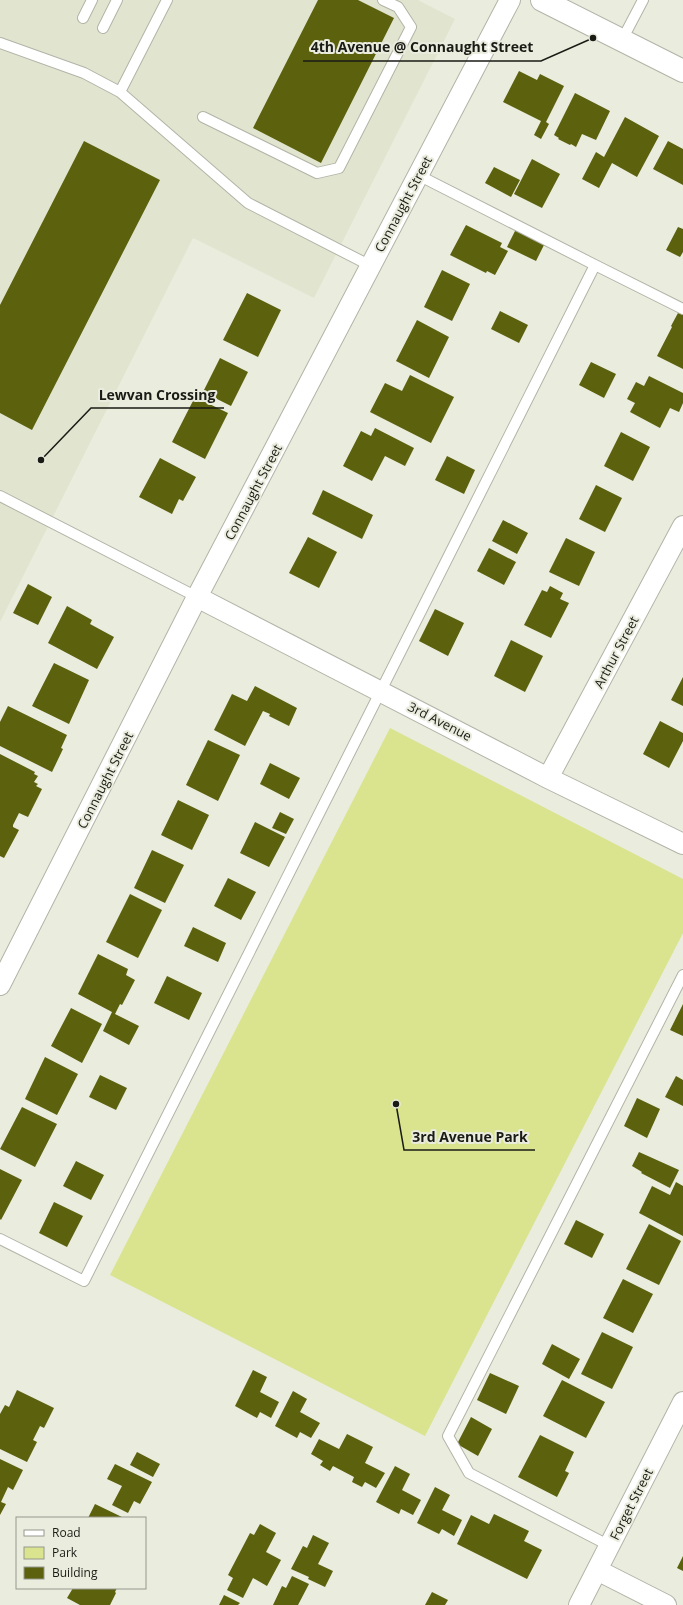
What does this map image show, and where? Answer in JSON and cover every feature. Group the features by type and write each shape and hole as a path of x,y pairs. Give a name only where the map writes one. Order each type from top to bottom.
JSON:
{"street":[{"name":"Connaught Street","path":"0,985 198,597 510,0"},
{"path":"542,0 683,71"},
{"name":"Arthur Street","path":"548,778 683,526"},
{"name":"3rd Avenue","path":"198,597 548,778 683,844"},
{"name":"Forget Street","path":"579,1605 683,1402"},
{"path":"597,1570 666,1605"}],"lane":[{"path":"83,18 92,0"},
{"path":"103,28 117,0"},
{"path":"120,92 167,0"},
{"path":"204,117 317,173 339,168 411,27 398,7 384,0"},
{"path":"622,40 643,0"},
{"path":"0,43 84,73 120,92 248,203 371,266"},
{"path":"418,175 683,309"},
{"path":"0,1239 84,1281 595,265"},
{"path":"0,496 198,597"},
{"path":"610,1546 469,1473 448,1436 683,975"}],"shaded area":[{"path":"0,0 418,0 455,19 314,298 193,238 0,622"}],"green space":[{"path":"390,728 683,879 683,933 425,1436 110,1275"}],"building":[{"path":"318,0 358,0 394,18 321,163 253,128"},
{"path":"519,71 537,80 540,74 564,86 546,122 549,124 541,139 534,135 541,121 503,102"},
{"path":"575,93 610,111 596,140 582,134 576,147 558,139 559,138 554,135"},
{"path":"625,117 659,136 637,177 612,163 599,188 582,179 596,152 604,157"},
{"path":"84,141 160,180 32,430 0,413 0,305"},
{"path":"668,141 683,149 683,185 653,169"},
{"path":"532,159 560,174 542,208 514,194"},
{"path":"494,167 520,180 511,197 485,183"},
{"path":"466,225 502,243 500,247 508,251 495,275 487,271 486,273 450,255"},
{"path":"678,227 683,229 683,252 680,257 666,250"},
{"path":"516,229 545,243 536,261 507,247"},
{"path":"442,270 470,284 452,321 424,307"},
{"path":"247,293 281,310 258,357 223,340"},
{"path":"500,311 528,325 519,343 491,329"},
{"path":"678,313 683,315 683,369 657,356"},
{"path":"417,320 449,337 429,378 396,361"},
{"path":"220,358 248,372 231,406 203,392"},
{"path":"591,362 616,374 604,398 579,385"},
{"path":"410,375 454,397 431,443 370,412 385,383 402,391"},
{"path":"649,376 683,393 683,403 679,412 670,408 660,428 630,412 635,403 627,399 636,382 644,386"},
{"path":"195,397 228,413 205,459 172,442"},
{"path":"375,428 414,448 405,466 385,456 372,481 343,466 361,431 371,436"},
{"path":"621,432 650,447 633,481 604,466"},
{"path":"447,456 475,470 464,494 435,480"},
{"path":"160,458 196,477 183,501 179,499 172,514 139,497"},
{"path":"596,485 622,498 605,532 579,519"},
{"path":"323,490 373,515 362,539 312,514"},
{"path":"503,520 528,533 517,554 492,541"},
{"path":"308,537 337,552 319,588 289,573"},
{"path":"566,538 595,552 579,586 549,572"},
{"path":"489,548 516,562 504,585 477,571"},
{"path":"28,584 52,597 38,625 13,613"},
{"path":"550,586 563,593 560,599 569,603 551,638 524,625 542,590 547,592"},
{"path":"67,606 92,620 90,624 114,637 97,669 48,643"},
{"path":"435,609 464,623 448,656 419,641"},
{"path":"511,640 543,656 525,692 494,676"},
{"path":"54,663 89,680 69,724 32,706"},
{"path":"683,677 683,706 671,700"},
{"path":"255,686 297,708 289,726 269,716 270,714 263,711 245,746 214,730 232,694 247,701"},
{"path":"8,706 67,735 61,748 63,749 52,772 0,746 0,722"},
{"path":"660,721 683,733 683,741 669,768 643,754"},
{"path":"208,740 240,755 218,801 186,785"},
{"path":"0,754 35,772 34,774 38,776 34,782 38,784 36,786 42,789 28,817 19,813 13,827 19,830 4,858 0,856"},
{"path":"270,763 300,778 289,799 260,784"},
{"path":"178,800 209,815 192,850 161,835"},
{"path":"280,812 294,819 286,834 272,828"},
{"path":"255,822 285,837 269,867 240,853"},
{"path":"152,850 184,865 165,903 134,888"},
{"path":"228,878 256,892 241,920 214,906"},
{"path":"130,894 162,910 138,958 106,942"},
{"path":"193,927 226,943 218,962 184,946"},
{"path":"98,954 128,969 126,975 135,980 122,1005 120,1004 115,1014 139,1026 129,1045 103,1031 112,1012 78,994"},
{"path":"167,976 202,993 189,1020 154,1003"},
{"path":"683,1004 683,1036 670,1030"},
{"path":"71,1008 102,1024 82,1063 51,1046"},
{"path":"45,1057 78,1074 57,1115 25,1099"},
{"path":"100,1075 127,1088 116,1110 89,1097"},
{"path":"676,1076 683,1080 683,1106 665,1097"},
{"path":"637,1098 660,1109 647,1138 624,1126"},
{"path":"22,1107 57,1124 35,1167 0,1149"},
{"path":"639,1152 679,1170 670,1188 641,1173 642,1172 632,1166"},
{"path":"76,1161 104,1175 91,1200 63,1186"},
{"path":"0,1169 22,1180 1,1220 0,1219"},
{"path":"676,1182 683,1186 683,1236 639,1213 652,1186 670,1195"},
{"path":"54,1202 83,1216 67,1247 39,1233"},
{"path":"576,1220 604,1234 592,1258 564,1244"},
{"path":"649,1224 681,1241 659,1285 626,1269"},
{"path":"623,1279 653,1294 633,1333 603,1318"},
{"path":"602,1332 633,1347 612,1389 581,1374"},
{"path":"552,1344 580,1359 569,1379 542,1364"},
{"path":"253,1370 267,1377 260,1392 279,1402 271,1418 260,1412 257,1418 235,1406"},
{"path":"490,1373 519,1386 506,1414 477,1400"},
{"path":"562,1380 605,1402 586,1438 543,1416"},
{"path":"17,1390 54,1408 44,1428 40,1426 33,1440 37,1442 27,1462 0,1449 0,1414 5,1405 9,1407"},
{"path":"293,1391 307,1399 300,1412 320,1423 311,1438 300,1432 297,1438 275,1426"},
{"path":"471,1417 492,1429 478,1456 457,1444"},
{"path":"347,1434 373,1447 365,1463 385,1473 376,1488 365,1482 362,1487 352,1482 354,1477 333,1466 330,1471 320,1465 323,1461 311,1454 319,1439 339,1449"},
{"path":"540,1435 574,1452 565,1471 569,1473 557,1497 518,1477"},
{"path":"137,1452 160,1464 153,1477 130,1465"},
{"path":"0,1459 23,1470 13,1490 8,1487 1,1502 6,1504 0,1515"},
{"path":"115,1464 152,1482 140,1504 134,1501 128,1513 112,1505 122,1486 107,1479"},
{"path":"395,1466 410,1474 402,1490 421,1500 413,1515 401,1509 399,1514 376,1502"},
{"path":"435,1487 450,1495 442,1510 462,1520 454,1536 442,1529 439,1534 417,1523"},
{"path":"95,1504 122,1517 88,1517"},
{"path":"494,1514 529,1531 524,1541 542,1550 527,1579 457,1544 471,1515 489,1524"},
{"path":"260,1524 276,1533 266,1552 281,1560 267,1586 253,1578 243,1598 227,1590 233,1578 228,1575 250,1533 254,1535"},
{"path":"313,1535 329,1543 318,1564 333,1571 325,1587 308,1579 309,1577 291,1569 303,1546 307,1548"},
{"path":"683,1556 683,1571 677,1568"},
{"path":"292,1576 309,1584 298,1605 273,1605 282,1586 286,1588"},
{"path":"72,1589 116,1589 110,1605 80,1605 67,1598"},
{"path":"432,1592 448,1600 445,1605 425,1605"},
{"path":"224,1595 240,1603 238,1605 219,1605"}],"place":[{"name":"4th Avenue @ Connaught Street","path":"593,38"},
{"name":"Lewvan Crossing","path":"41,460"},
{"name":"3rd Avenue Park","path":"396,1104"}]}
